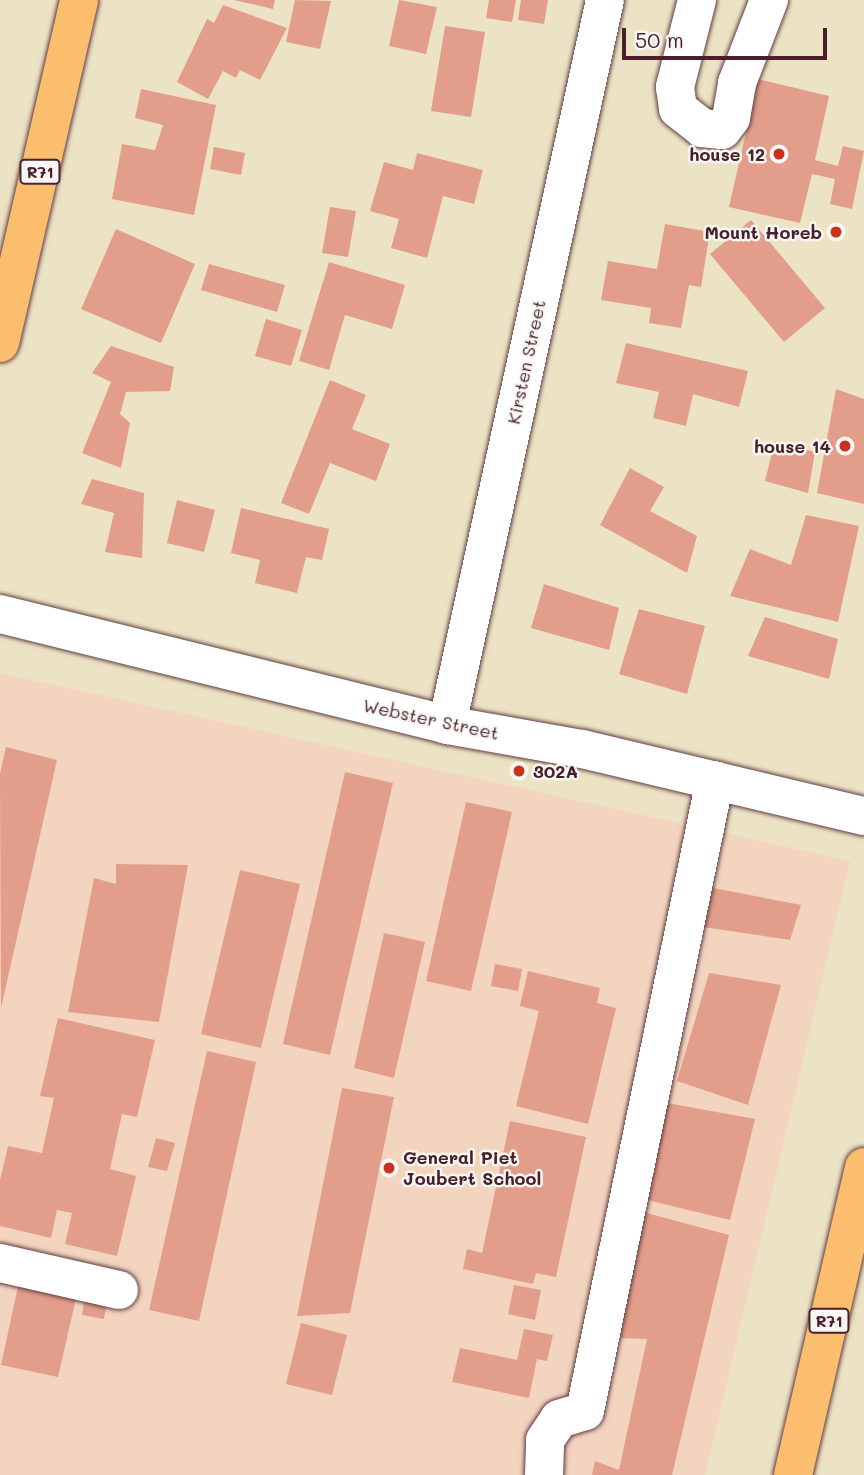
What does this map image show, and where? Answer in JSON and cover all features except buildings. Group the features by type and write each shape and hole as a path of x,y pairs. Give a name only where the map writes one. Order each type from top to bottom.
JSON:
{"main road":[{"name":"R71","path":"0,343 79,0"},
{"name":"R71","path":"793,1475 864,1167"}],"street":[{"name":"Kirsten Street","path":"447,725 605,0"},
{"path":"697,0 675,87 678,109 702,128 722,130 731,118 737,83 769,0"},
{"name":"Webster Street","path":"0,614 447,725 582,749 864,816"},
{"path":"544,1475 545,1440 559,1419 585,1411 715,780"},
{"path":"0,1263 119,1290"}],"shaded area":[{"name":"General Piet Joubert School","path":"0,673 850,861 705,1475 0,1475"}],"place":[{"name":"house 12","path":"779,154"},
{"name":"Mount Horeb","path":"836,232"},
{"name":"house 14","path":"845,446"},
{"name":"302A","path":"519,771"},
{"name":"General Piet Joubert School","path":"389,1168"}]}
